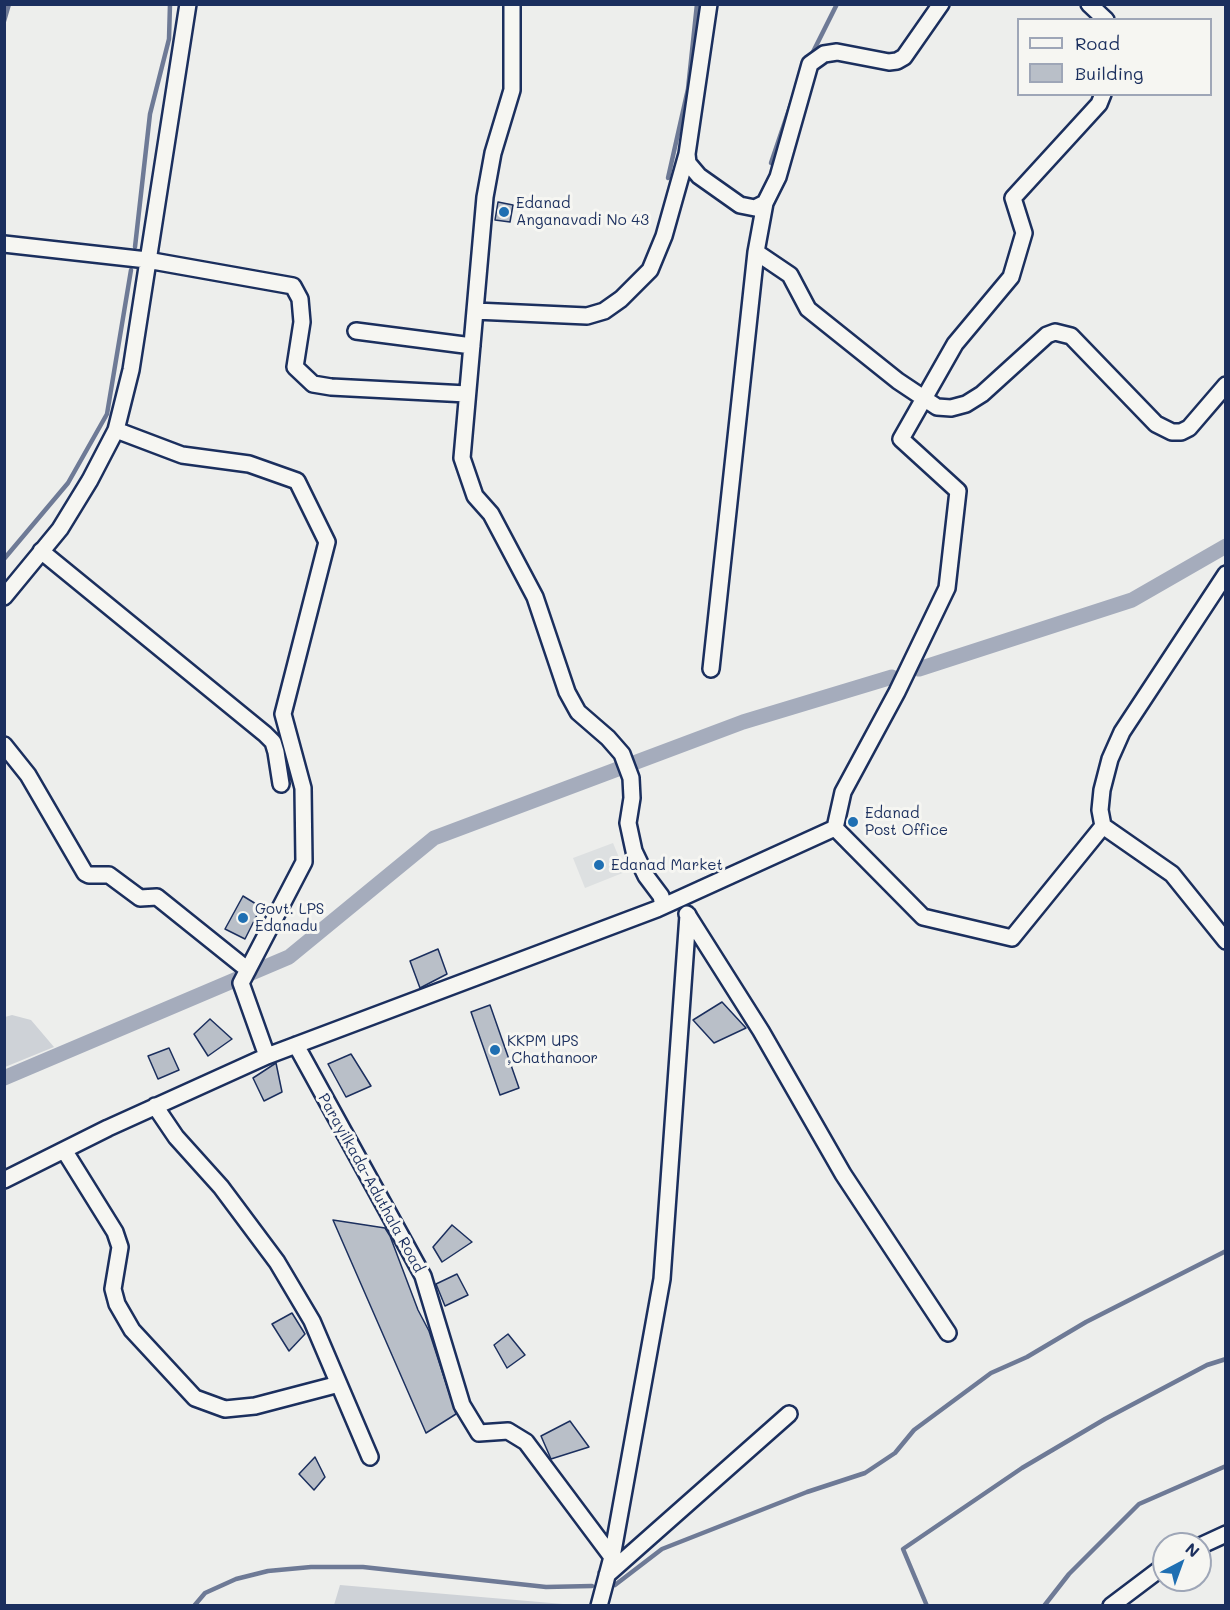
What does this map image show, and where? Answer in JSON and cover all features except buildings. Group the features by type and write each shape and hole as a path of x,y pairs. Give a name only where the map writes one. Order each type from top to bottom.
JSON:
{"street":[{"path":"4,597 60,529 90,480 116,430 131,370 188,4"},
{"path":"512,4 512,90 493,153 487,186 466,394 462,458 475,496 491,514 535,597 567,692 578,712 608,738 622,754 629,771 632,798 628,823 634,851 646,876 661,896 663,906"},
{"path":"475,311 587,316 604,311 621,299 650,270 664,236 687,154 709,4"},
{"path":"711,669 756,252 765,203 778,177 810,64 816,58 837,52 889,62 897,61 904,57 941,4"},
{"path":"1089,4 1104,18"},
{"path":"835,828 843,792 897,692 947,588 958,491 901,439 954,344 1011,276 1024,233 1013,198 1099,104 1102,96"},
{"path":"687,154 688,163 699,176 740,205 755,208 765,203"},
{"path":"4,244 147,261 293,286 300,299 302,322 295,366 313,384 331,387 466,394"},
{"path":"756,252 790,275 808,309 924,400 937,407 951,408 966,404 982,394 1047,335 1055,332 1071,336 1156,424 1172,432 1181,432 1189,428 1226,384"},
{"path":"356,331 472,346"},
{"path":"116,430 182,455 249,464 297,481 327,542 283,714 303,788 304,862 241,983 267,1056"},
{"path":"41,551 265,734 273,742 280,784"},
{"path":"1226,574 1122,732 1110,759 1102,790 1100,810 1103,826 1172,874 1226,941"},
{"path":"4,745 28,775 64,841 85,873 89,875 109,874 140,898 157,897 248,970"},
{"path":"835,828 923,917 1012,938 1103,826"},
{"path":"4,1180 155,1106 267,1056 663,906 835,828"},
{"path":"678,899 761,1031 843,1174 948,1334"},
{"path":"600,1605 612,1557 662,1279 688,915"},
{"name":"Parayilkada-Aduthala Road","path":"296,1045 423,1276 462,1405 479,1433 508,1431 526,1442 612,1557"},
{"path":"155,1106 176,1137 228,1195 277,1262 312,1321 370,1457"},
{"path":"64,1150 115,1232 120,1247 113,1289 117,1304 132,1330 195,1398 225,1409 255,1406 339,1384"},
{"path":"607,1575 789,1414"},
{"path":"1212,1540 1226,1534"},
{"path":"1111,1605 1152,1575"}],"shaded area":[{"name":"Edanad Market","path":"613,843 625,872 585,888 573,858"},
{"path":"12,1015 31,1020 54,1047 5,1067 5,1017"},
{"path":"340,1585 563,1604 334,1605"}],"waterway":[{"path":"4,21 9,4"},
{"path":"135,247 150,114 169,39 170,4"},
{"path":"668,178 688,89 697,4"},
{"path":"811,56 837,4"},
{"path":"771,163 798,83"},
{"path":"4,559 68,483 107,414 131,270"},
{"path":"919,669 1132,600 1226,546"},
{"path":"4,1078 289,957 434,838 743,722 892,677"},
{"path":"615,1585 662,1549 807,1492 865,1473 895,1453 914,1430 991,1373 1027,1357 1086,1322 1226,1251"},
{"path":"927,1606 903,1549 1022,1468 1105,1419 1207,1365 1226,1359"},
{"path":"1044,1606 1069,1574 1139,1504 1226,1466"},
{"path":"194,1606 205,1593 236,1579 268,1571 311,1567 363,1567 546,1587 592,1586"}],"place":[{"name":"Edanad Anganavadi No 43","path":"504,212"},
{"name":"Edanad Post Office","path":"853,822"},
{"name":"Edanad Market","path":"599,865"},
{"name":"Govt. LPS Edanadu","path":"243,918"},
{"name":"KKPM UPS ,Chathanoor","path":"495,1050"}]}
